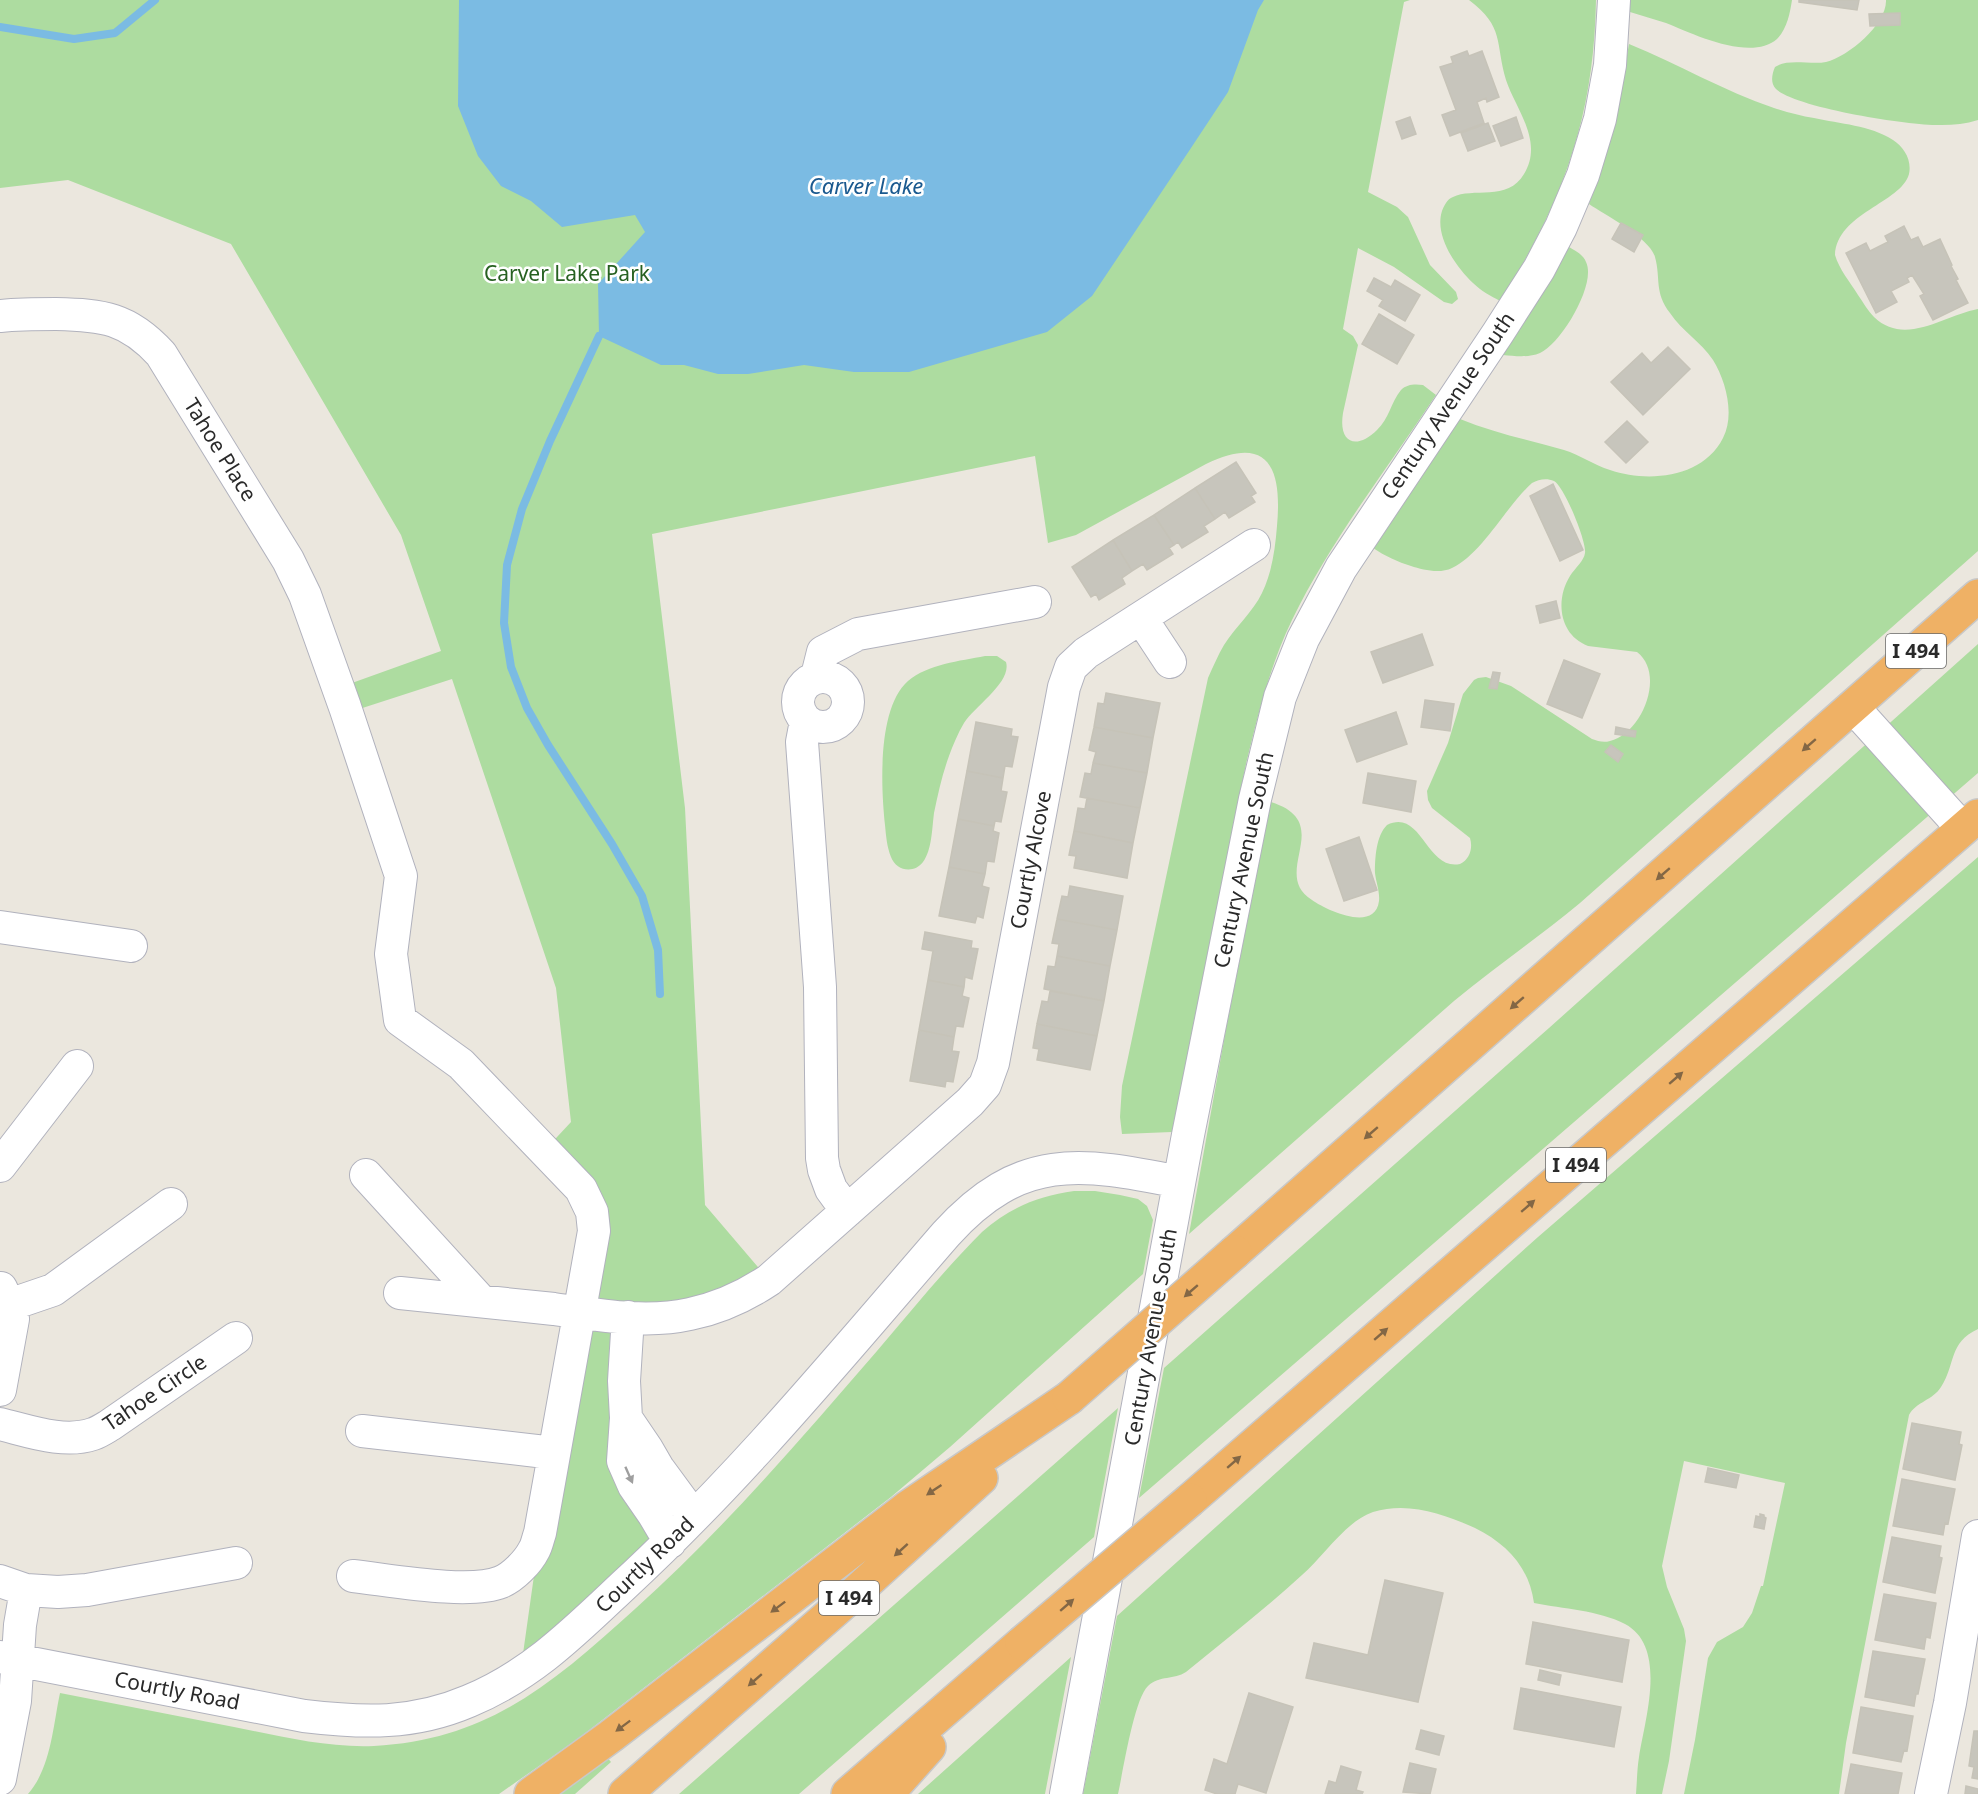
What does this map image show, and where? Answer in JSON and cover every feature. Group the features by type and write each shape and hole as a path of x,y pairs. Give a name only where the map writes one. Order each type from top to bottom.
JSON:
{"highway":[{"name":"I 494","path":"625,1794 857,1590 1069,1398 1978,596"},
{"name":"I 494","path":"848,1794 1971,823"},
{"path":"531,1794 907,1508 1069,1398"},
{"path":"887,1794 1022,1643"}],"street":[{"name":"Century Avenue South","path":"1065,1794 1179,1182 1259,780 1287,678 1307,630 1341,568 1498,333 1561,227 1583,175 1600,119 1610,65 1614,0"},
{"name":"Tahoe Place","path":"0,316 84,314 107,318 127,326 146,338 161,354 288,560 305,595 401,876 391,954 400,1020 461,1064 581,1189 592,1212 594,1231 568,1384 540,1533 534,1551 520,1568 502,1582 481,1587 462,1588 353,1576"},
{"name":"Courtly Alcove","path":"399,1293 628,1317 689,1314 746,1295 769,1280 970,1102 985,1085 993,1063 1067,674 1079,658 1254,545"},
{"path":"817,676 823,652 858,634 1035,602"},
{"path":"1141,618 1170,663"},
{"path":"817,676 830,677 843,685 848,695 848,708 840,721 832,726 818,727 806,721 798,711 797,699 803,685 817,676"},
{"path":"1853,707 1971,823"},
{"path":"806,721 802,742 820,987 821,1151 828,1182 847,1211"},
{"path":"0,927 131,946"},
{"path":"0,1166 77,1066"},
{"name":"Courtly Road","path":"9,1659 304,1716 346,1721 402,1720 468,1702 527,1671 554,1651 670,1542 757,1452 952,1228 993,1193 1033,1174 1067,1168 1106,1168 1179,1182"},
{"path":"366,1175 481,1301"},
{"path":"0,1390 13,1320 5,1296 33,1299 53,1290 171,1204"},
{"path":"628,1317 623,1461 634,1486 670,1542"},
{"name":"Tahoe Circle","path":"0,1424 54,1436 74,1437 93,1434 110,1425 236,1338"},
{"path":"626,1418 658,1468 694,1517"},
{"path":"362,1431 554,1453"},
{"path":"1931,1794 1950,1703 1978,1536"},
{"path":"0,1779 15,1701 9,1659 20,1625 13,1586 58,1592 87,1590 236,1563"}],"green space":[{"name":"Carver Lake Park","path":"0,0 1410,0 1404,2 1368,192 1397,207 1408,217 1430,265 1456,292 1458,299 1452,304 1444,302 1394,267 1358,248 1343,329 1353,336 1358,345 1343,413 1343,432 1351,441 1356,442 1370,436 1384,421 1401,390 1406,387 1423,385 1436,395 1360,505 1324,562 1307,590 1277,655 1246,764 1172,1132 1122,1134 1120,1117 1122,1086 1208,678 1224,645 1258,600 1271,569 1278,506 1274,474 1267,462 1258,455 1245,453 1228,455 1206,464 1076,535 1048,543 1035,456 652,534 685,808 705,1205 769,1280 628,1318 624,1381 670,1542 520,1675 540,1533 594,1231 544,1151 571,1122 556,988 452,679 347,713 338,688 441,651 401,535 231,244 68,180 0,188"},
{"path":"1469,0 1596,0 1589,83 1571,158 1558,194 1541,229 1500,301 1476,286 1460,269 1448,250 1441,231 1442,211 1449,199 1461,194 1500,191 1509,188 1517,183 1524,174 1531,150 1526,126 1506,80 1494,27"},
{"path":"1630,0 1792,0 1788,21 1777,39 1766,45 1752,48 1722,44 1630,12"},
{"path":"1886,0 1978,0 1978,120 1960,124 1927,125 1882,119 1806,103 1774,87 1773,73 1775,67 1780,64 1826,62 1855,46 1874,29 1885,9"},
{"path":"1629,44 1755,101 1794,114 1875,131 1893,140 1904,150 1910,169 1904,184 1846,229 1838,241 1835,255 1842,270 1868,309 1886,326 1912,329 1978,309 1978,551 1580,903 1454,1001 1189,1234 1226,1029 1271,802 1290,811 1299,822 1302,835 1297,876 1301,889 1312,900 1338,913 1349,916 1369,916 1376,911 1379,901 1375,873 1376,854 1380,835 1387,825 1399,822 1408,825 1439,858 1449,864 1460,864 1470,853 1470,838 1432,808 1427,791 1448,743 1463,694 1474,680 1486,677 1511,686 1592,739 1601,742 1622,736 1640,716 1646,702 1650,688 1650,674 1645,662 1637,652 1588,646 1571,634 1562,616 1561,606 1565,585 1581,562 1585,547 1569,503 1554,481 1543,479 1532,483 1474,552 1447,570 1432,571 1401,563 1373,548 1460,419 1564,450 1610,470 1641,476 1673,474 1688,469 1702,462 1723,438 1727,429 1729,409 1722,378 1713,360 1680,325 1665,305 1660,292 1655,257 1651,250 1636,235 1589,204 1615,123"},
{"path":"1569,247 1583,257 1588,272 1582,298 1567,326 1558,338 1540,353 1526,356 1503,355"},
{"path":"1978,644 1978,773 1139,1498 1164,1368 1549,1028"},
{"path":"985,656 997,656 1006,662 1004,678 969,716 956,739 940,784 926,857 915,868 901,868 893,862 890,853 886,837 884,809 883,749 891,710 898,693 916,675 945,664"},
{"path":"1978,857 1978,1329 1968,1335 1957,1347 1946,1378 1938,1391 1909,1415 1846,1743 1839,1794 1684,1794 1708,1658 1717,1642 1743,1627 1752,1613 1761,1586 1763,1586 1785,1483 1684,1461 1662,1566 1686,1641 1669,1761 1662,1794 1636,1794 1638,1762 1649,1704 1650,1685 1650,1666 1646,1649 1638,1635 1615,1619 1580,1610 1534,1603 1522,1568 1497,1541 1451,1518 1426,1511 1399,1508 1373,1512 1354,1523 1288,1588 1186,1672 1157,1680 1148,1686 1138,1705 1118,1794 1083,1794 1117,1616 1538,1237"},
{"path":"1074,1191 1095,1191 1120,1195 1138,1199 1147,1206 1153,1220 1143,1274 891,1497 579,1738 499,1794 28,1794 42,1772 53,1733 60,1693 286,1737 356,1746 415,1741 452,1732 486,1719 517,1703 547,1683 605,1636 699,1548 789,1451 941,1275 982,1232 1003,1216 1025,1204 1048,1196"},
{"path":"1118,1408 1094,1537 799,1794 679,1794"},
{"path":"1071,1657 1045,1794 918,1794"},
{"path":"606,1756 611,1762 575,1794 554,1794"}],"water":[{"name":"Carver Lake","path":"459,0 1264,0 1258,10 1228,92 1092,296 1047,332 909,372 854,372 804,365 748,374 718,374 684,365 661,365 599,336 598,284 645,232 635,215 562,227 531,201 501,186 478,156 458,106"}],"building":[{"path":"1799,0 1859,0 1857,10 1799,2"},
{"path":"1900,13 1900,25 1870,26 1869,14"},
{"path":"1467,51 1469,56 1482,51 1499,97 1487,102 1486,98 1477,102 1484,123 1450,136 1442,115 1456,110 1440,67 1453,63 1451,57"},
{"path":"1410,117 1416,134 1402,139 1396,122"},
{"path":"1516,117 1523,138 1501,146 1493,126"},
{"path":"1488,123 1495,141 1468,151 1461,133"},
{"path":"1621,223 1643,235 1634,252 1612,239"},
{"path":"1904,226 1911,240 1918,237 1923,247 1940,239 1968,303 1933,320 1920,296 1924,294 1912,275 1907,278 1909,282 1891,291 1897,302 1876,313 1846,253 1866,243 1870,251 1888,242 1885,236"},
{"path":"1374,278 1391,287 1395,280 1420,295 1405,321 1379,306 1383,300 1367,291"},
{"path":"1379,314 1414,335 1397,364 1362,344"},
{"path":"1668,347 1690,369 1643,415 1611,382 1642,353 1651,363"},
{"path":"1627,421 1648,442 1626,463 1605,442"},
{"path":"1236,462 1256,493 1251,496 1255,502 1229,518 1225,512 1215,519 1195,488"},
{"path":"1553,484 1583,550 1560,561 1530,496"},
{"path":"1195,488 1215,519 1204,526 1208,532 1182,548 1178,542 1174,545 1154,515"},
{"path":"1154,515 1174,545 1169,548 1173,554 1147,570 1143,564 1132,571 1113,540"},
{"path":"1113,540 1132,571 1122,578 1125,584 1099,600 1096,594 1091,597 1072,567"},
{"path":"1556,601 1560,618 1540,623 1536,606"},
{"path":"1422,634 1433,665 1383,683 1371,652"},
{"path":"1564,660 1600,674 1582,718 1547,704"},
{"path":"1493,672 1500,673 1497,689 1489,688"},
{"path":"1106,693 1160,703 1153,738 1094,727 1098,703 1104,704"},
{"path":"1425,700 1454,704 1450,731 1421,727"},
{"path":"1396,712 1407,744 1357,762 1345,730"},
{"path":"976,722 1012,729 1011,736 1018,737 1012,767 1005,766 1003,778 967,771"},
{"path":"1094,727 1153,738 1147,773 1093,763 1096,752 1089,750"},
{"path":"1616,727 1636,731 1635,737 1615,734"},
{"path":"1611,745 1623,754 1618,762 1605,752"},
{"path":"1093,763 1147,773 1140,808 1080,797 1085,773 1091,774"},
{"path":"967,771 1003,778 1001,791 1007,792 1001,822 995,821 994,826 958,819"},
{"path":"1368,773 1416,781 1411,812 1363,803"},
{"path":"1087,798 1140,808 1133,843 1074,831 1078,808 1085,809"},
{"path":"958,819 994,826 993,831 999,833 994,862 987,861 985,874 949,867"},
{"path":"1074,831 1133,843 1127,878 1074,868 1076,856 1069,855"},
{"path":"1359,837 1377,890 1344,901 1326,849"},
{"path":"949,867 985,874 982,886 989,888 983,918 977,916 975,923 939,916"},
{"path":"1070,886 1123,896 1117,930 1057,919 1062,896 1068,897"},
{"path":"1057,919 1117,930 1110,966 1057,956 1059,944 1052,943"},
{"path":"925,932 972,941 971,948 978,949 972,979 965,977 964,987 928,980 933,951 922,949"},
{"path":"1057,956 1110,966 1104,1001 1044,989 1048,966 1055,967"},
{"path":"928,980 964,987 962,996 969,998 963,1027 956,1026 954,1037 919,1030"},
{"path":"1050,991 1104,1001 1097,1036 1037,1024 1042,1001 1048,1002"},
{"path":"1037,1024 1097,1036 1090,1070 1037,1060 1039,1049 1033,1048"},
{"path":"919,1030 954,1037 952,1051 959,1052 953,1082 946,1081 945,1087 910,1081"},
{"path":"1912,1423 1961,1432 1959,1444 1962,1445 1955,1480 1903,1469"},
{"path":"1708,1468 1739,1475 1736,1488 1705,1482"},
{"path":"1902,1479 1955,1489 1948,1524 1945,1523 1943,1535 1893,1526"},
{"path":"1760,1514 1766,1518 1764,1529 1754,1527 1756,1516 1760,1517"},
{"path":"1892,1537 1941,1546 1939,1557 1942,1558 1935,1593 1883,1582"},
{"path":"1385,1580 1443,1593 1418,1702 1306,1678 1314,1643 1368,1655"},
{"path":"1884,1594 1936,1603 1930,1638 1926,1637 1924,1649 1875,1640"},
{"path":"1533,1622 1629,1640 1622,1682 1526,1664"},
{"path":"1873,1651 1925,1659 1914,1706 1865,1697"},
{"path":"1540,1670 1561,1675 1559,1685 1538,1680"},
{"path":"1521,1688 1621,1707 1614,1747 1514,1729"},
{"path":"1249,1693 1293,1707 1266,1793 1238,1784 1235,1794 1217,1794 1205,1790 1214,1759 1227,1764"},
{"path":"1861,1707 1913,1716 1907,1751 1904,1750 1901,1762 1853,1753"},
{"path":"1421,1730 1444,1736 1439,1755 1416,1749"},
{"path":"1974,1731 1978,1731 1978,1779 1972,1778 1974,1767 1969,1766"},
{"path":"1410,1763 1436,1769 1430,1794 1403,1792"},
{"path":"1851,1764 1902,1773 1898,1794 1845,1794"},
{"path":"1341,1766 1361,1772 1356,1790 1363,1792 1362,1794 1325,1794 1329,1781 1336,1783"},
{"path":"1966,1786 1978,1789 1978,1794 1965,1794"}],"waterway":[{"path":"0,27 74,39 115,33 155,0"},
{"path":"599,336 550,441 522,509 507,565 504,623 511,667 527,708 642,896 658,950 660,994"}]}
